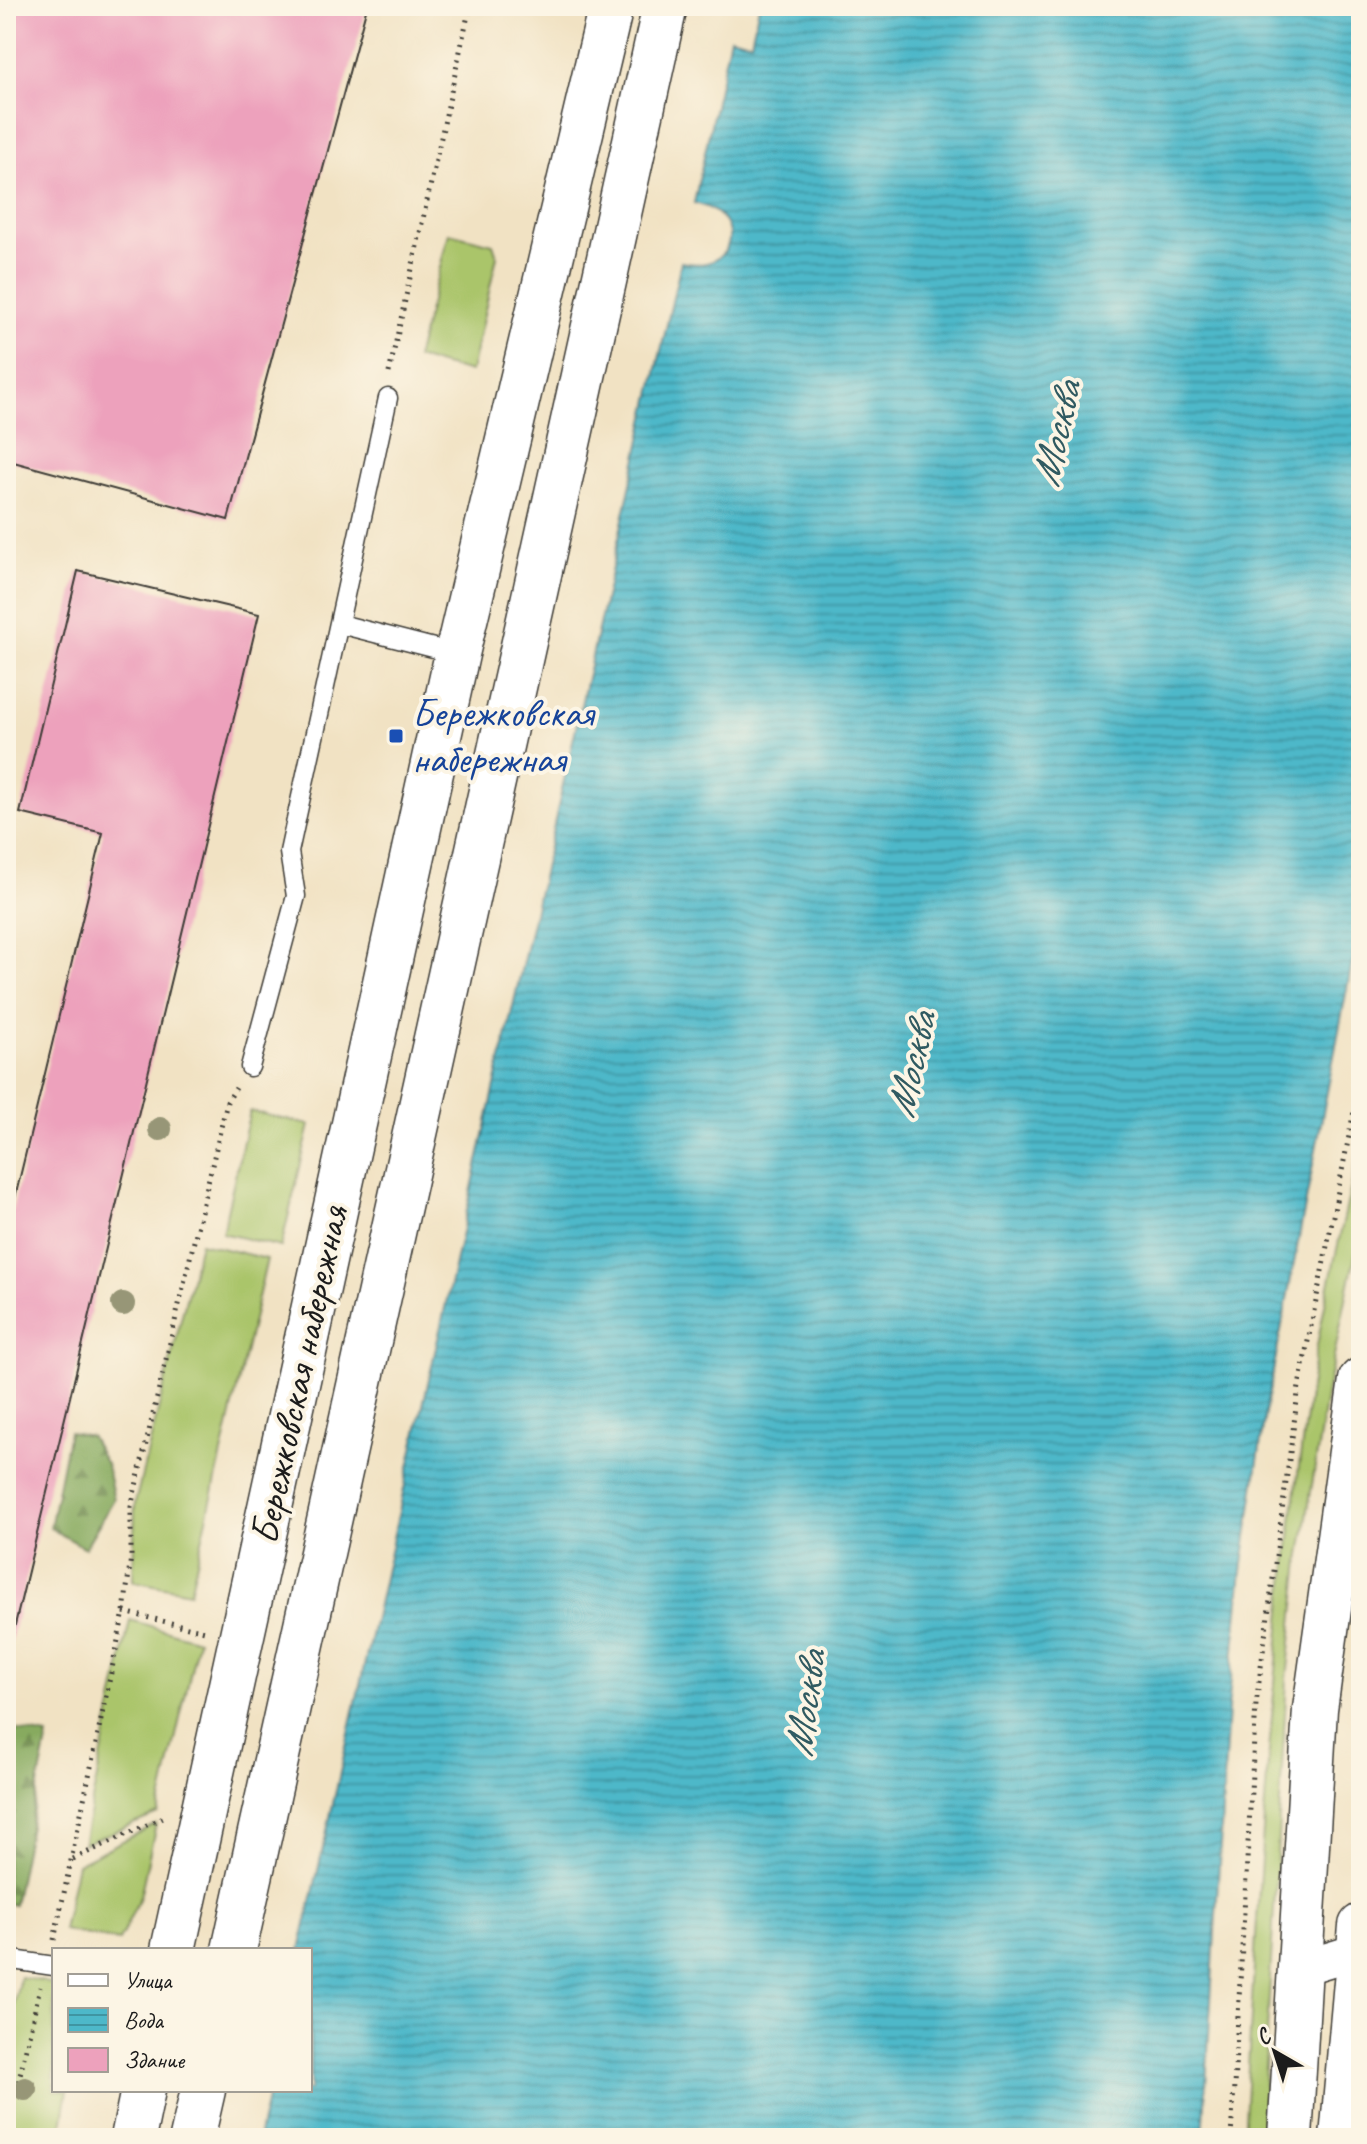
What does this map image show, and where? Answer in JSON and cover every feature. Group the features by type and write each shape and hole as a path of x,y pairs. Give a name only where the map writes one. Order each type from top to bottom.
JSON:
{"main road":[{"name":"Бережковская набережная","path":"173,1948 457,654 611,6"},
{"name":"Бережковская набережная","path":"234,1948 665,6"},
{"path":"1290,2138 1315,1709 1361,1380"},
{"path":"1342,2138 1360,1942"},
{"path":"133,2138 143,2092"},
{"path":"192,2138 203,2092"}],"street":[{"path":"1298,1969 1360,1942"}],"lane":[{"path":"250,1067 296,896 289,852 388,398"},
{"path":"340,624 457,654"},
{"path":"6,1959 51,1966"}],"path":[{"path":"388,398 389,375 470,6"},
{"path":"717,6 729,6"},
{"path":"55,1948 124,1612 131,1507 227,1102 250,1067"},
{"path":"1231,2138 1257,1689 1299,1386 1361,1076"},
{"path":"124,1612 205,1631"},
{"path":"72,1860 162,1818"},
{"path":"6,2136 37,1993 51,1966"}],"green space":[{"path":"449,233 493,244 497,256 471,372 416,358"},
{"path":"250,1111 310,1125 281,1247 222,1233"},
{"path":"1361,1139 1361,1227 1327,1390 1300,1561 1287,1678 1261,2138 1244,2138 1261,1858 1285,1580 1314,1363"},
{"path":"200,1243 267,1259 190,1592 133,1581 135,1503"},
{"path":"69,1432 90,1436 106,1464 114,1499 85,1548 50,1528"},
{"path":"130,1620 198,1640 158,1814 83,1844"},
{"path":"6,1728 48,1736 14,1905 6,1903"},
{"path":"156,1824 140,1897 119,1941 63,1930 77,1864"},
{"path":"20,1977 52,1984 52,2092 68,2092 60,2138 6,2138 6,2042"}],"water":[{"name":"Москва","path":"759,6 1361,6 1361,916 1265,1413 1242,1571 1228,1709 1203,2138 258,2138 269,2092 312,2092 312,1948 300,1948 681,262 700,264 715,260 729,242 728,230 722,219 711,209 694,203 730,37 751,42"}],"building":[{"path":"6,6 367,6 228,520 6,460"},
{"path":"78,571 259,614 7,1658 6,1235 103,833 20,813"}],"place":[{"name":"Бережковская набережная","path":"396,736"}]}
